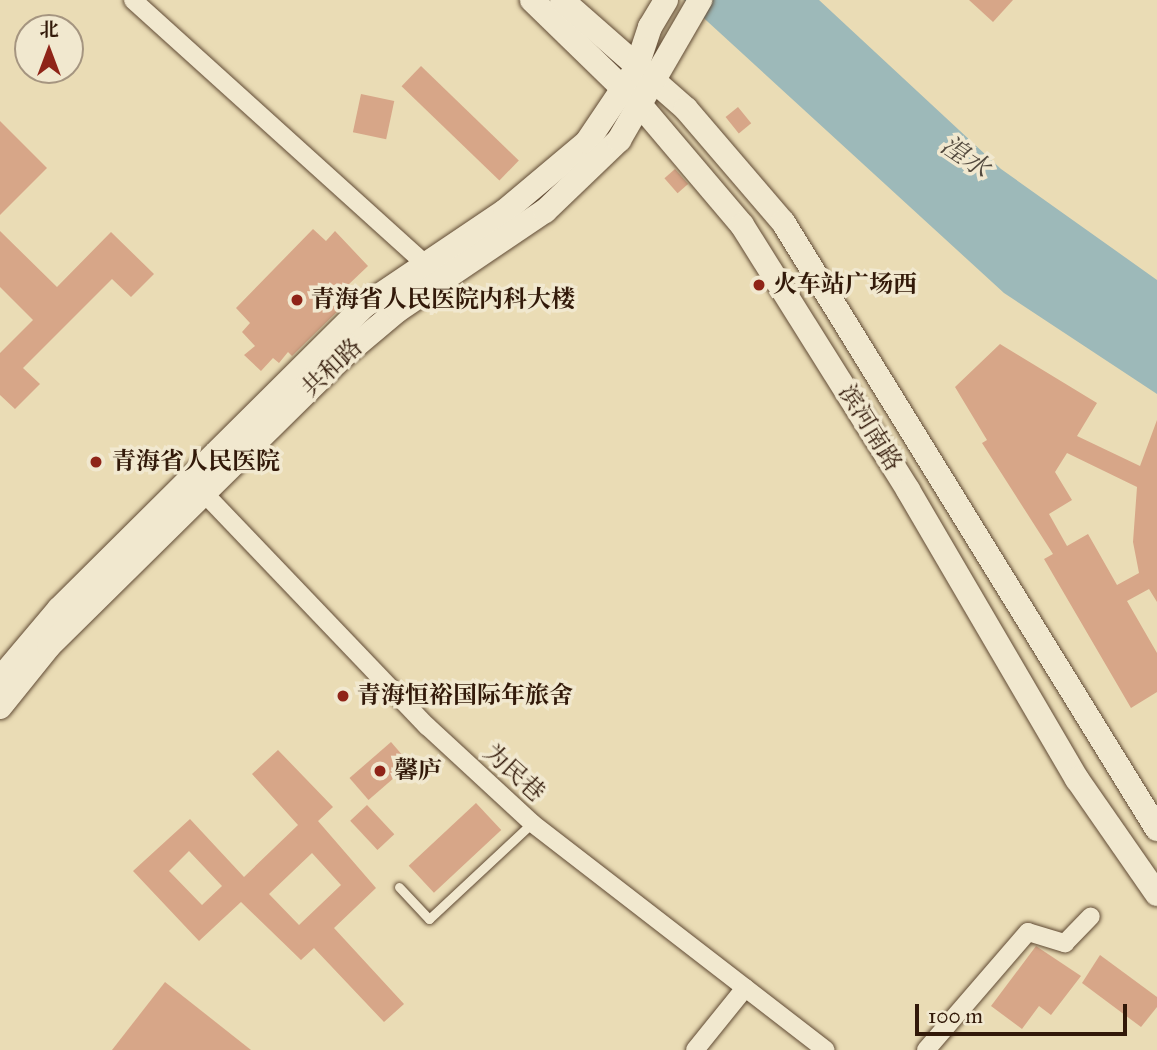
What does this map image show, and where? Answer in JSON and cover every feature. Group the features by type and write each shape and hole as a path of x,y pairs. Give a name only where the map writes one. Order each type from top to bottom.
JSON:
{"main road":[{"name":"滨河南路","path":"532,0 733,159 783,222 1157,828"},
{"path":"562,0 639,87"},
{"name":"共和路","path":"0,707 49,646 342,357 398,310 545,211 619,140 639,87 650,27 666,0"},
{"name":"共和路","path":"0,680 59,609 345,324 546,181 587,142 674,47 700,0"},
{"name":"滨河南路","path":"639,87 742,225 908,490 1077,779 1157,894"}],"street":[{"path":"133,0 426,265"},
{"name":"为民巷","path":"204,493 426,726 532,823 826,1050"},
{"path":"926,1050 1028,932 1065,943 1091,916"},
{"path":"695,1050 745,988"}],"lane":[{"path":"399,887 429,919 532,823"}],"water":[{"name":"湟水","path":"684,0 819,0 1001,169 1157,280 1157,394 1004,293"}],"building":[{"path":"969,0 1013,0 993,22"},
{"path":"421,66 519,160 499,181 402,86"},
{"path":"361,94 394,101 386,139 353,132"},
{"path":"738,107 751,123 739,133 726,117"},
{"path":"0,121 47,168 0,215"},
{"path":"675,169 688,184 678,193 664,178"},
{"name":"青海省人民医院内科大楼","path":"313,229 326,241 335,231 368,266 348,285 356,293 292,356 288,352 279,363 273,358 261,371 244,355 255,346 242,332 250,323 236,308"},
{"path":"0,231 57,287 111,232 154,274 131,297 112,279 23,368 40,384 15,409 0,395 0,353 33,320 0,287"},
{"path":"1000,344 1097,403 1077,436 1140,466 1157,420 1157,602 1149,589 1127,601 1157,653 1157,692 1131,708 1044,559 1053,554 982,443 987,440 955,387","holes":["1067,453 1137,487 1133,542 1139,573 1117,585 1088,534 1067,546 1049,514 1072,500 1055,472"]},
{"name":"馨庐","path":"391,742 410,764 369,800 349,778"},
{"path":"278,750 333,807 318,821 376,888 334,928 404,1004 384,1022 314,948 301,960 241,902 199,941 133,871 190,819 244,877 298,825 252,774","holes":["189,851 222,886 202,905 169,871","312,853 341,885 299,925 269,894"]},
{"path":"476,803 501,830 434,893 409,866"},
{"path":"367,805 394,834 377,850 350,821"},
{"path":"1036,946 1081,976 1051,1015 1039,1006 1022,1029 991,1006"},
{"path":"1100,955 1157,997 1157,1007 1141,1027 1082,983"},
{"path":"165,982 251,1050 112,1050"}],"place":[{"name":"火车站广场西","path":"759,285"},
{"name":"青海省人民医院内科大楼","path":"297,300"},
{"name":"青海省人民医院","path":"96,462"},
{"name":"青海恒裕国际年旅舍","path":"343,696"},
{"name":"馨庐","path":"380,771"}]}
